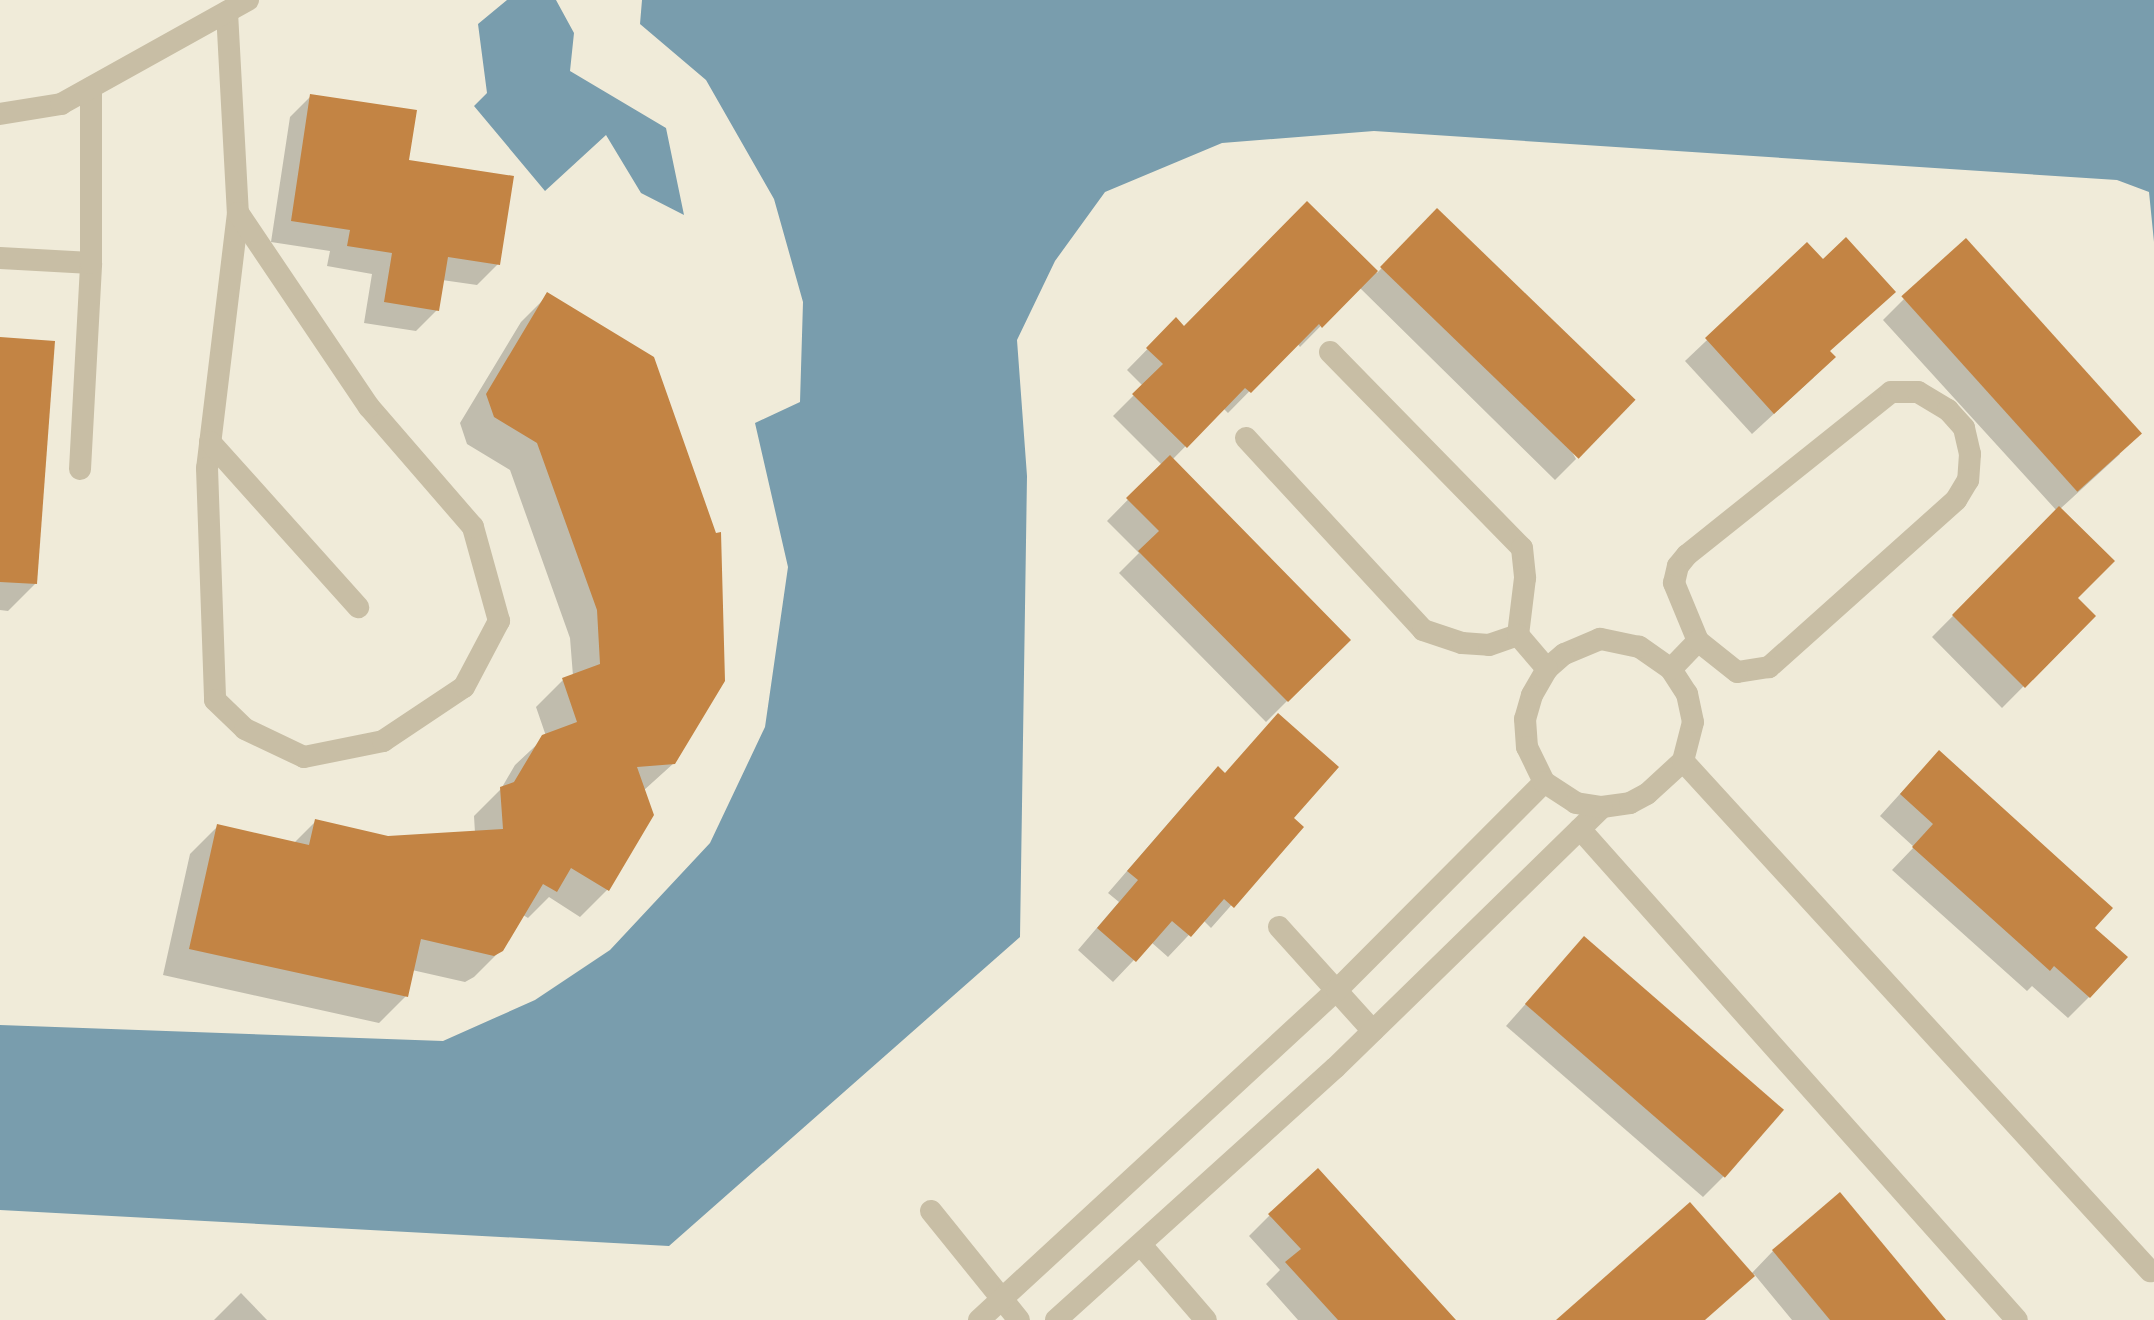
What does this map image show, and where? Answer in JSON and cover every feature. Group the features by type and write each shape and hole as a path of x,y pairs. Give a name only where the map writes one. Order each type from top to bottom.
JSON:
{"street":[{"path":"0,114 61,104 248,0"},
{"path":"227,12 238,213 207,468 215,700 245,729 304,757 383,741 464,687 499,621 473,527 369,407 238,213"},
{"path":"80,469 91,263 91,88"},
{"path":"0,258 91,263"},
{"path":"1330,352 1522,548 1525,578 1518,635 1547,669"},
{"path":"1891,392 1918,392 1948,410 1964,428 1970,454 1968,480 1956,500 1769,667 1737,672 1698,641 1674,583 1678,566 1687,555 1891,392"},
{"path":"1246,438 1423,630 1462,643 1489,645 1518,635"},
{"path":"210,442 358,607"},
{"path":"1600,639 1639,647 1671,669 1687,694 1693,722 1683,761 1647,794 1630,803 1602,807 1576,803 1544,782 1527,747 1525,719 1532,695 1547,669 1564,654 1600,639"},
{"path":"1671,669 1698,641"},
{"path":"1683,761 2150,1271"},
{"path":"979,1320 1337,990 1544,782"},
{"path":"1056,1320 1373,1031 1602,807"},
{"path":"1580,829 2017,1320"},
{"path":"1279,927 1373,1031"},
{"path":"931,1211 1019,1320"},
{"path":"1141,1245 1206,1320"}],"water":[{"path":"507,0 556,0 574,33 570,71 666,128 684,215 641,193 606,135 545,191 474,106 487,93 478,24"},
{"path":"642,0 2154,0 2154,242 2149,192 2117,180 1374,131 1222,143 1105,192 1055,261 1017,340 1027,476 1020,937 669,1246 0,1210 0,1025 443,1041 535,1000 610,950 710,843 765,727 788,567 755,423 800,402 803,302 774,199 706,80 640,24"}],"building":[{"path":"310,94 417,110 409,160 514,176 500,265 448,257 439,311 384,302 392,253 347,246 350,230 291,221"},
{"path":"1307,201 1378,271 1322,328 1319,324 1251,393 1245,388 1187,448 1132,394 1163,364 1146,348 1176,317 1184,326"},
{"path":"1437,208 1636,400 1579,459 1380,267"},
{"path":"1846,237 1896,292 1830,351 1836,357 1774,414 1705,338 1807,242 1823,259"},
{"path":"1966,238 2142,433 2077,492 1901,296"},
{"path":"547,292 654,357 716,533 721,532 725,681 675,764 637,767 654,815 609,891 571,868 557,892 543,884 503,951 494,956 421,939 408,997 189,949 217,824 309,845 315,819 388,836 503,829 500,787 514,782 542,735 577,722 562,678 600,664 597,610 537,443 494,417 486,394"},
{"path":"0,337 55,341 37,584 0,582"},
{"path":"1170,455 1351,640 1288,702 1138,551 1159,531 1126,498"},
{"path":"2059,506 2115,561 2078,598 2096,616 2025,688 1952,615"},
{"path":"1278,713 1339,767 1294,818 1304,827 1234,908 1224,899 1191,937 1172,921 1136,962 1097,928 1138,880 1127,871 1218,766 1225,773"},
{"path":"1939,750 2113,908 2095,928 2128,957 2090,998 2054,966 2050,971 1912,847 1933,824 1900,794"},
{"path":"1584,936 1784,1110 1725,1178 1525,1004"},
{"path":"1318,1168 1456,1320 1338,1320 1285,1262 1301,1249 1268,1214"},
{"path":"1840,1192 1946,1320 1830,1320 1772,1250"},
{"path":"1690,1202 1755,1276 1705,1320 1556,1320"}]}
